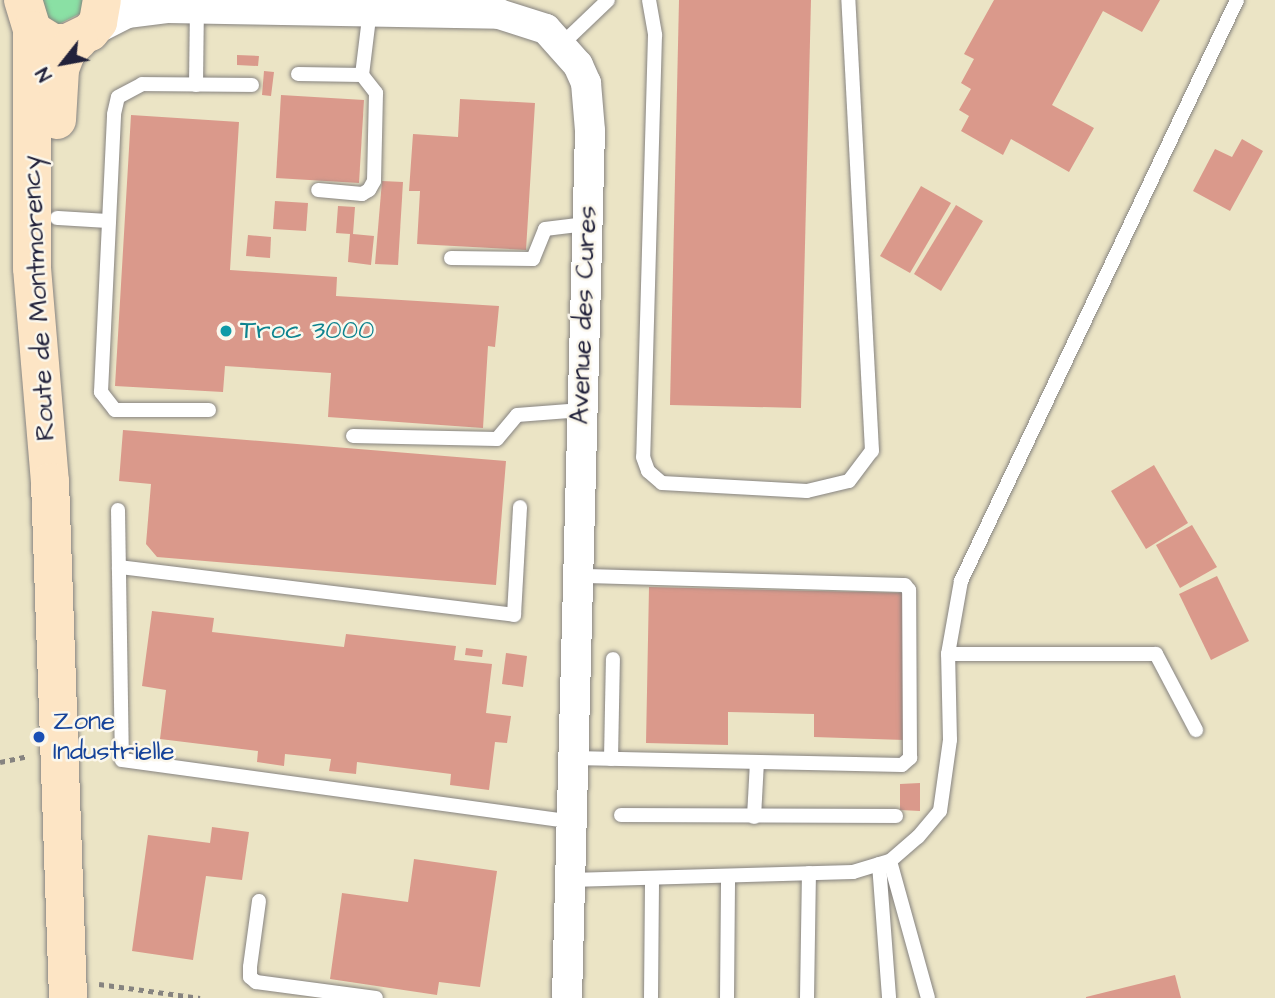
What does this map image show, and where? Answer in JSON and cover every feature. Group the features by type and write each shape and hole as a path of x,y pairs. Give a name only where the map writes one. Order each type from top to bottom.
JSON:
{"main road":[{"path":"14,9 53,43 90,24"},
{"name":"Route de Montmorency","path":"14,9 50,482 67,989"},
{"name":"Route de Montmorency","path":"50,482 59,75 67,51 90,24"}],"street":[{"name":"Avenue des Cures","path":"135,0 167,8"},
{"name":"Avenue des Cures","path":"90,24 127,13 215,6 370,6 499,14 546,29 563,43 586,83 589,107 567,998"}],"lane":[{"path":"563,43 608,0"},
{"path":"649,0 655,35 643,457 648,471 662,483 807,491 849,481 872,451 848,0"},
{"path":"570,880 853,872 884,862 918,837 940,811 950,740 948,654 961,581 998,496 1237,0"},
{"path":"196,85 215,6"},
{"path":"362,75 370,6"},
{"path":"298,74 362,75 371,81 377,103 374,181 362,194 318,190"},
{"path":"209,411 115,410 106,403 101,392 118,97 142,84 252,85"},
{"path":"57,218 109,221"},
{"path":"451,258 533,260 545,229 586,224"},
{"path":"353,436 498,439 517,415 582,410"},
{"path":"119,567 514,615 520,507"},
{"path":"118,510 122,760 572,822"},
{"path":"573,758 902,765 910,758 909,590 905,585 576,576"},
{"path":"948,654 1156,654 1196,730"},
{"path":"611,759 612,659"},
{"path":"754,817 757,762"},
{"path":"621,815 896,816"},
{"path":"884,862 889,998"},
{"path":"884,862 928,998"},
{"path":"807,998 809,873"},
{"path":"727,998 728,876"},
{"path":"651,998 652,878"},
{"path":"259,901 250,977 257,982 376,998"}],"path":[{"path":"67,989 200,998"}],"green space":[{"path":"43,0 83,0 81,13 59,24 47,17"}],"building":[{"path":"679,0 811,0 801,408 670,405"},
{"path":"994,0 1160,0 1142,32 1103,11 1052,105 1094,128 1069,172 1011,139 1003,155 961,131 969,116 959,110 971,89 961,83 974,59 964,54"},
{"path":"237,55 259,56 258,66 237,65"},
{"path":"264,71 274,72 271,96 262,95"},
{"path":"281,95 364,100 359,183 276,178"},
{"path":"460,99 535,103 526,250 417,244 420,191 409,191 413,134 458,137"},
{"path":"131,115 239,122 230,270 337,277 336,296 499,306 495,347 488,346 483,428 328,417 331,373 225,366 223,392 115,386"},
{"path":"1242,139 1263,151 1230,211 1193,191 1215,149 1232,157"},
{"path":"382,181 403,182 398,265 375,264"},
{"path":"921,186 951,203 910,273 880,256"},
{"path":"275,201 308,203 306,231 273,229"},
{"path":"956,205 983,221 941,291 914,274"},
{"path":"338,206 355,207 353,234 374,236 371,265 348,262 350,234 336,233"},
{"path":"248,235 271,237 270,258 246,256"},
{"path":"123,430 506,461 496,585 157,557 146,544 151,484 119,481"},
{"path":"1154,465 1188,523 1146,549 1111,491"},
{"path":"1192,525 1217,567 1180,588 1156,545"},
{"path":"1217,576 1249,641 1211,660 1179,594"},
{"path":"649,587 907,593 904,740 814,737 814,714 728,712 728,745 646,743"},
{"path":"152,611 214,618 212,632 344,647 346,634 456,646 454,660 492,664 486,713 511,716 507,743 495,742 489,790 450,785 451,774 357,762 356,774 329,771 331,759 285,754 284,766 257,762 258,751 160,739 166,690 142,686"},
{"path":"466,648 483,650 482,657 465,655"},
{"path":"506,653 527,656 523,687 502,684"},
{"path":"920,783 920,811 900,810 900,784"},
{"path":"212,827 249,832 242,880 206,876 193,960 132,951 148,835 210,843"},
{"path":"414,859 497,871 480,987 439,982 437,995 330,979 342,893 408,902"},
{"path":"1175,975 1181,998 1086,998 1086,997"}],"place":[{"name":"Troc 3000","path":"226,331"},
{"name":"Zone Industrielle","path":"39,737"}]}
